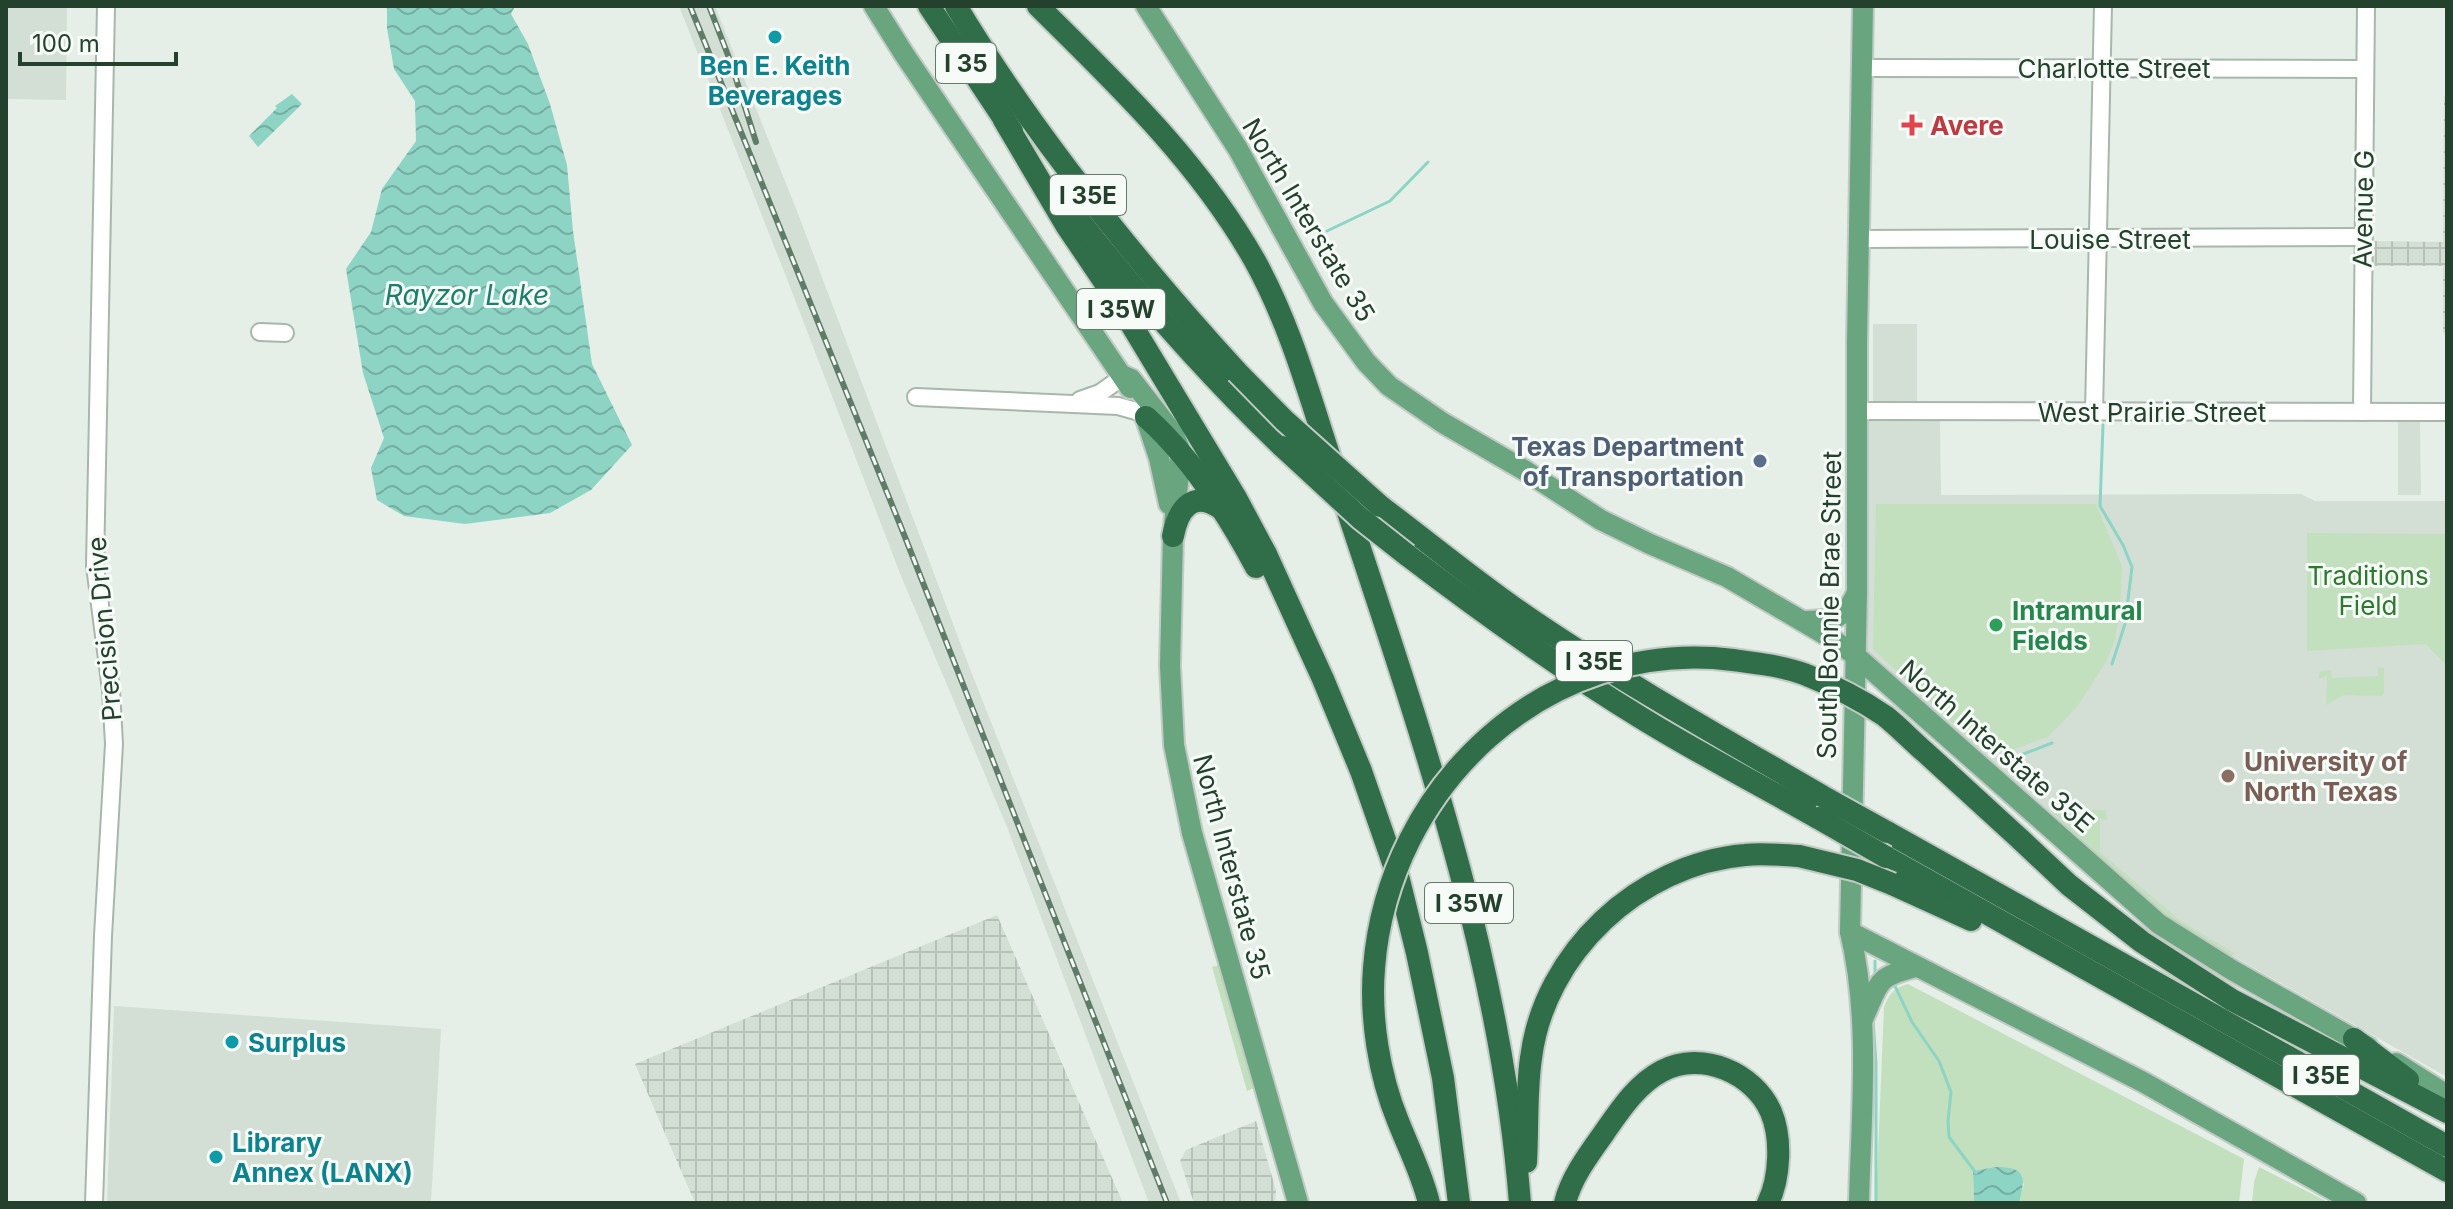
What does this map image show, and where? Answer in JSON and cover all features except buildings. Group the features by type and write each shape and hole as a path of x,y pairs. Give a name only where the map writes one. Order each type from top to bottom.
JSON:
{"highway":[{"name":"I 35","path":"929,6 1004,120"},
{"name":"I 35E","path":"956,6 1078,183 1237,372 1284,420 1380,506 1473,578 1544,629 1820,807 1886,857 2447,1146"},
{"name":"I 35W","path":"1038,6 1152,120 1206,186 1255,262 1287,330 1420,730 1459,862 1479,941 1499,1044 1522,1203"},
{"name":"I 35E","path":"1004,120 1076,217 1212,377 1360,518 1502,625 1592,687 1705,755 1820,807 1887,832 2447,1171"},
{"name":"I 35W","path":"1004,120 1236,498 1333,701 1399,880 1443,1078 1459,1203"},
{"path":"1146,417 1181,452 1220,508 1274,601 1361,771"},
{"path":"1173,536 1178,516 1189,504 1202,501 1220,508"},
{"path":"1429,1203 1388,1092 1377,1041 1374,968 1378,930 1397,865 1425,811 1461,763 1510,719 1590,676 1638,663 1689,656 1750,662 1800,673 1837,688 1886,717 2069,885 2142,942 2232,1000 2447,1111"},
{"path":"1522,1203 1530,1058 1550,994 1570,957 1600,923 1639,893 1678,871 1744,855 1799,856 1857,870 2151,993"},
{"path":"2125,960 2151,993"},
{"path":"2354,1039 2447,1111"},
{"path":"1565,1203 1593,1149 1635,1092 1648,1079 1665,1069 1692,1063 1719,1065 1756,1089 1765,1101 1772,1115 1777,1146 1776,1179 1768,1203"}],"main road":[{"name":"North Interstate 35","path":"874,6 1124,376 1146,417 1162,470 1173,536"},
{"name":"North Interstate 35","path":"1146,6 1238,149 1323,303 1366,362 1389,386 1414,405 1500,456"},
{"name":"South Bonnie Brae Street","path":"1859,1203 1861,1022 1858,966 1850,932 1863,6"},
{"name":"North Interstate 35","path":"1124,376 1131,379 1169,428 1181,452 1173,536 1169,658 1178,772 1192,833 1298,1203"},
{"name":"North Interstate 35E","path":"1500,456 1616,528 1727,577 1831,638 1856,656 2159,924 2193,947 2447,1095"},
{"path":"1801,621 1837,619 1847,611 1857,592"},
{"path":"1850,932 2143,1082 2356,1203"},
{"path":"1861,1022 1881,980 1891,973 1916,967"}],"street":[{"name":"Precision Drive","path":"94,1203 103,936 114,744 111,690 95,566 106,6"},
{"path":"2094,412 2103,6"},
{"name":"Avenue G","path":"2362,412 2366,6"},
{"name":"Charlotte Street","path":"1862,68 2365,69"},
{"name":"Louise Street","path":"1858,239 2363,237"},
{"path":"260,332 285,333"},
{"path":"1067,402 1093,396 1124,376"},
{"path":"916,397 1067,402 1128,408 1146,417"},
{"name":"West Prairie Street","path":"1857,411 2447,412"}],"shaded area":[{"path":"6,6 67,6 66,100 6,99"},
{"path":"679,6 715,6 797,211 972,674 1181,1203 1149,1203 1007,827 901,576"},
{"path":"2444,96 2447,96 2447,333 2443,333 2443,266 2371,266 2372,241 2443,242"},
{"path":"1873,324 1917,324 1917,402 1873,401"},
{"path":"2398,419 2420,419 2421,495 2398,495"},
{"name":"University of North Texas","path":"1866,420 1940,421 1941,495 2301,494 2315,501 2447,501 2447,1077 2178,925 1867,650"},
{"path":"997,915 1123,1203 695,1203 635,1064"},
{"path":"114,1006 441,1029 431,1203 107,1203"},
{"path":"1256,1121 1276,1190 1275,1203 1194,1203 1180,1161 1186,1150"}],"green space":[{"name":"Intramural Fields","path":"1876,504 2096,504 2122,566 2115,640 2106,662 2077,707 2048,737 2006,752 1977,746 1873,649"},
{"name":"Traditions Field","path":"2307,533 2447,534 2447,666 2426,644 2307,651"},
{"path":"2382,667 2382,696 2344,695 2326,705 2327,676 2318,679 2320,671 2331,670 2332,678 2378,676 2378,668"},
{"path":"2055,809 2106,810 2107,821 2100,818 2100,852 2178,919 2233,955 2228,955 2172,921 2061,823 2054,814"},
{"path":"1224,966 1258,1086 1247,1091 1212,967"},
{"path":"1908,984 2244,1159 2239,1203 2019,1203 2024,1184 1996,1167 1973,1171 1974,1203 1876,1203 1884,1007 1893,992"},
{"path":"2259,1167 2330,1203 2252,1203"}],"water":[{"name":"Rayzor Lake","path":"387,6 515,6 511,14 528,44 550,104 567,165 592,364 632,445 591,490 550,513 465,524 404,516 377,500 371,468 384,438 363,373 346,269 371,232 382,189 416,141 415,101 394,69 387,28"},
{"path":"292,94 302,104 258,147 249,136 277,108 275,106"},
{"path":"1996,1167 2013,1169 2021,1175 2023,1186 2019,1203 1974,1203 1973,1171"}],"waterway":[{"path":"1327,231 1390,201 1428,162"},
{"path":"2103,425 2100,506 2132,567 2125,624 2112,664"},
{"path":"2003,762 2052,743"},
{"path":"1875,961 1875,977"},
{"path":"1894,984 1912,1022 1939,1061 1951,1092 1949,1137 1976,1173"},
{"path":"1873,1020 1876,1203"}],"railway":[{"path":"690,6 903,532 1167,1203"},
{"path":"709,6 756,142"}],"place":[{"name":"Ben E. Keith Beverages","path":"775,37"},
{"name":"Avere","path":"1912,125"},
{"name":"Texas Department of Transportation","path":"1760,461"},
{"name":"Intramural Fields","path":"1996,625"},
{"name":"University of North Texas","path":"2228,776"},
{"name":"Surplus","path":"232,1042"},
{"name":"Library Annex (LANX)","path":"216,1157"}]}
